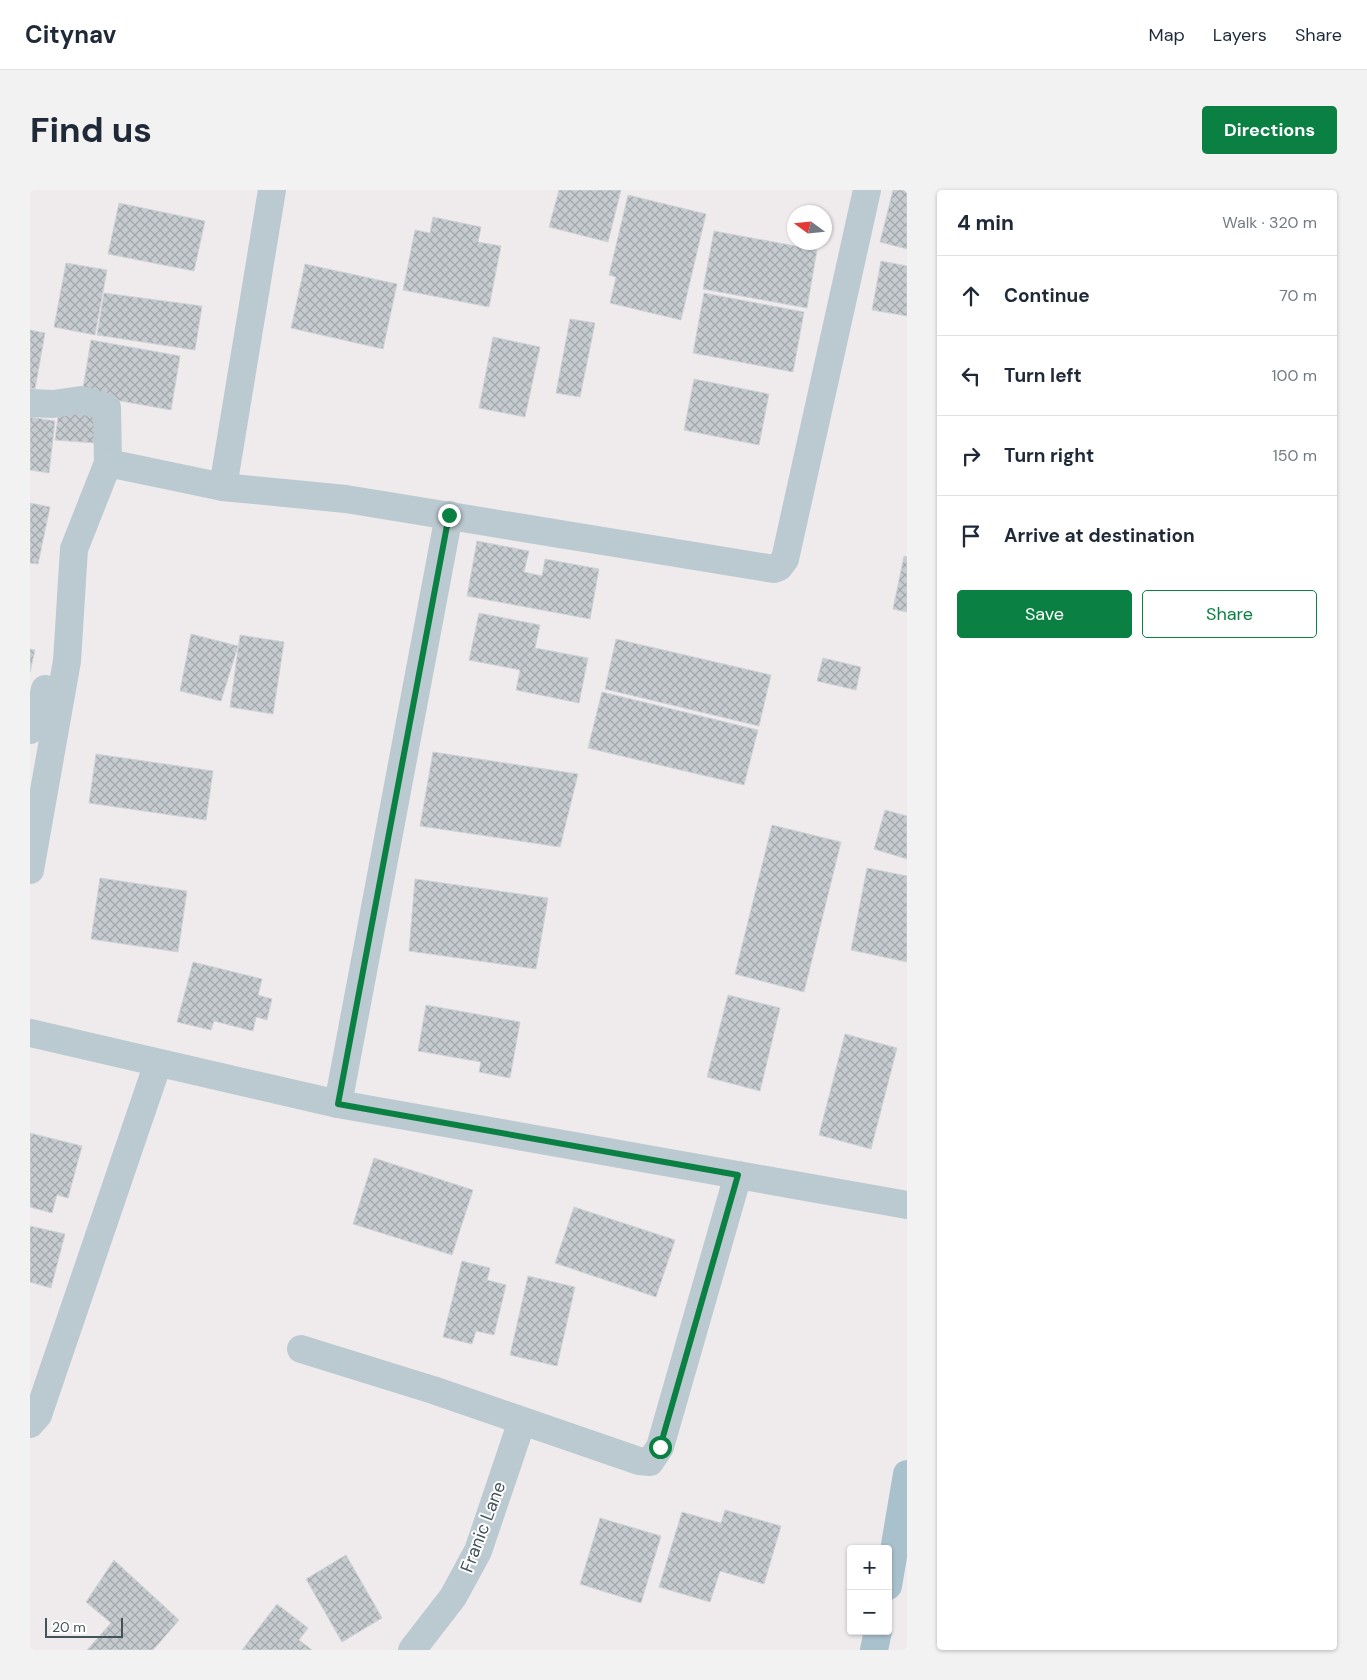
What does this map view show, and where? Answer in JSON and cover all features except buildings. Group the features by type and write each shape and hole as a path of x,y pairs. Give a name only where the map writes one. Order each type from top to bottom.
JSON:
{"main road":[{"path":"892,1562 907,1474"},
{"path":"874,1650 877,1635"}],"street":[{"path":"223,487 272,190"},
{"path":"108,463 223,487 346,499 765,569 779,567 785,559 867,190"},
{"path":"30,403 53,404 82,400 107,407 108,463 74,549 68,650 30,870"},
{"path":"338,1104 449,515"},
{"path":"30,730 38,725 54,649 68,650"},
{"path":"30,1033 338,1104 907,1204"},
{"path":"30,1424 38,1414 158,1063"},
{"path":"301,1349 639,1461 650,1462 660,1447 738,1175"},
{"name":"Franic Lane","path":"412,1650 453,1597 478,1551 522,1421"}],"route":[{"path":"449,515 338,1104 738,1175 660,1447"}]}
